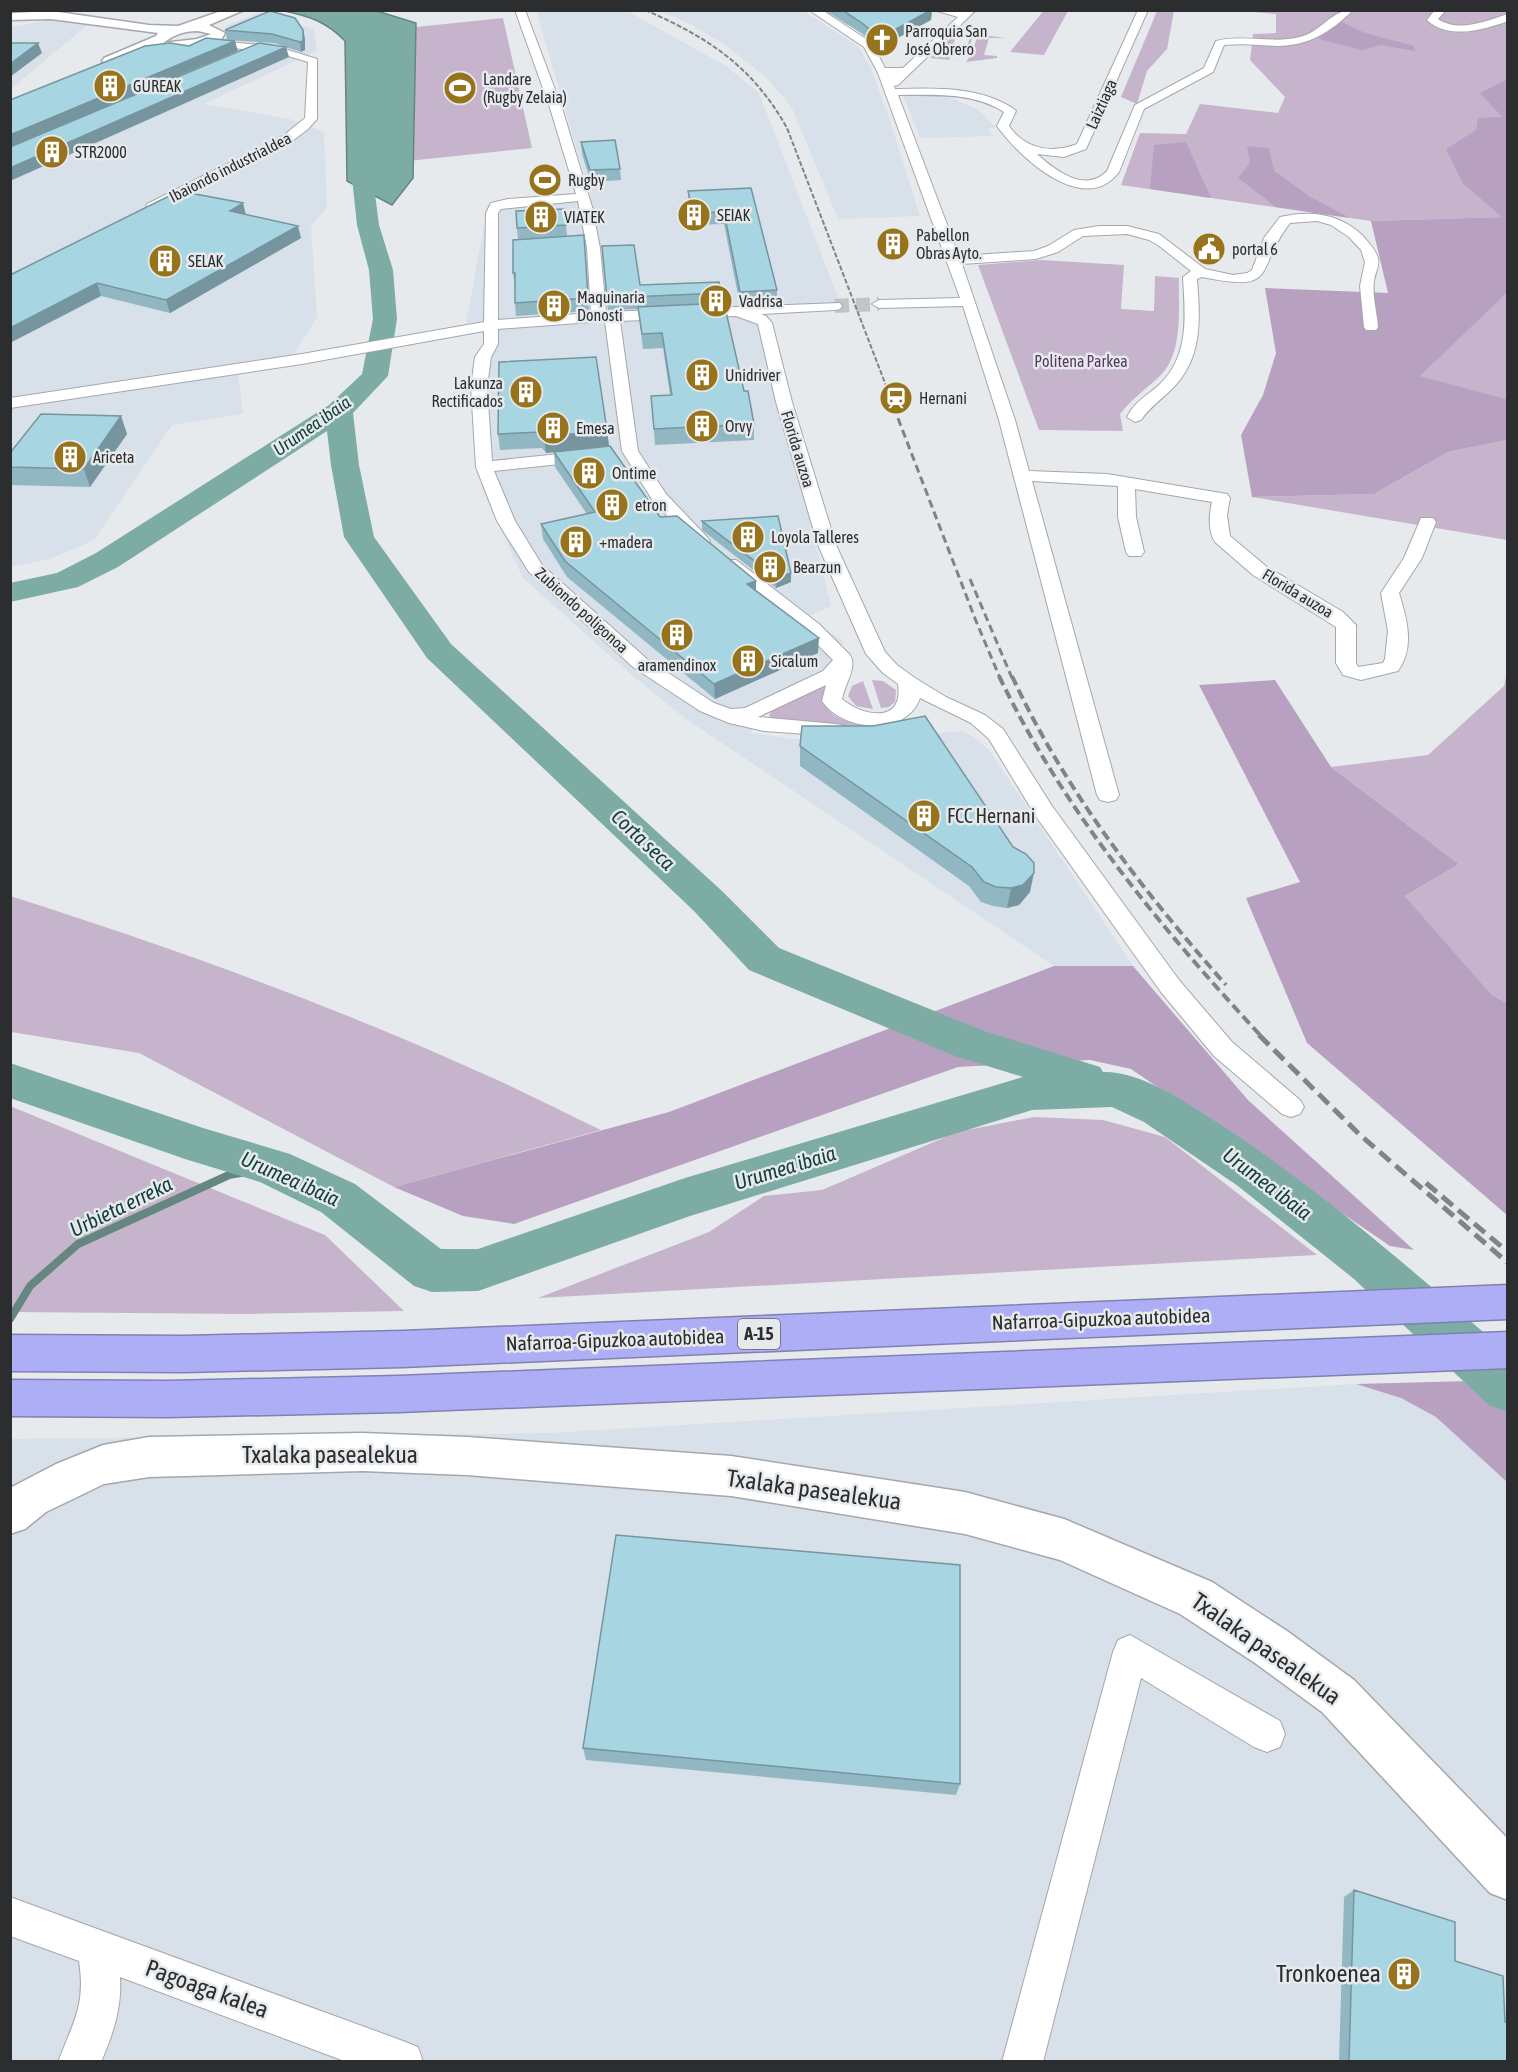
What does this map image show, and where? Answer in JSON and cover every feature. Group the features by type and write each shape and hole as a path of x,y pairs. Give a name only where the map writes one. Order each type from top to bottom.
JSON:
{"highway":[{"name":"Nafarroa-Gipuzkoa autobidea","path":"10,1353 184,1354 403,1349 1508,1302"},
{"path":"10,1398 168,1399 399,1394 1508,1350"}],"main road":[{"path":"98,66 184,28 238,10"},
{"path":"23,14 149,29 184,28 216,32"},
{"path":"216,32 216,22 222,17"},
{"path":"149,29 169,43 183,45"},
{"path":"138,50 199,43 216,32"},
{"name":"Txalaka pasealekua","path":"10,1514 31,1498 71,1478 102,1466 149,1457 362,1452 467,1455 731,1476 964,1513 1064,1540 1186,1593 1271,1647 1338,1696 1508,1875"}],"street":[{"path":"520,10 550,89 583,197 586,241 605,318 619,452 692,534 812,628 843,659 842,671 835,685 832,701 846,714 864,719 890,718 905,712 925,713"},
{"path":"814,10 857,36 868,45 881,64 952,260 961,302 1024,476 1108,795"},
{"path":"939,10 968,13"},
{"name":"Laiztiaga","path":"1027,149 1064,153 1082,146 1143,10"},
{"path":"891,92 963,94 1004,105 1010,111 1003,126 1057,177 1094,183 1110,177 1139,107 1209,70 1220,43 1238,40 1301,41 1312,37 1348,10"},
{"path":"1441,10 1432,20 1435,23 1460,27 1491,24 1508,17"},
{"path":"891,92 894,82 909,65 968,13"},
{"path":"216,32 236,50"},
{"path":"199,43 236,50"},
{"name":"Ibaiondo industrialdea","path":"140,213 287,139 304,127 311,118 313,61 298,54 258,48 236,50"},
{"path":"881,64 909,65"},
{"path":"490,325 497,247 492,213 496,206 583,197"},
{"path":"952,260 1035,255 1053,249 1079,233 1112,229 1127,230 1154,237 1200,272 1233,279 1251,277 1258,272 1271,238 1285,220 1307,217 1341,224 1350,230 1368,251 1372,263 1366,282 1371,327"},
{"path":"1135,417 1139,409 1177,374 1187,356 1192,339 1190,277 1200,272"},
{"path":"879,304 961,302"},
{"path":"738,312 744,309 835,306"},
{"path":"10,403 328,354 490,325 738,312 761,319 786,308"},
{"name":"Florida auzoa","path":"761,319 765,323 784,402 827,544 870,644 883,662 909,682 912,696 925,713"},
{"name":"Zubiondo poligonoa","path":"490,325 491,344 483,357 479,387 484,467 506,521 535,568 640,663 707,707 723,714 764,725 822,730 883,727 925,713 978,719 1004,745 1043,810 1170,986 1223,1049 1291,1107"},
{"path":"484,467 619,452"},
{"name":"Florida auzoa","path":"1024,476 1107,479 1221,498 1218,515 1221,538 1260,571 1341,620 1346,625 1346,663 1350,671 1361,674 1391,668 1395,662 1398,640 1390,593 1413,558 1427,522"},
{"path":"1126,482 1127,517 1135,552"},
{"path":"723,714 748,714 758,710 830,675 836,671 843,659"},
{"path":"1022,2061 1130,1652 1267,1734"},
{"name":"Pagoaga kalea","path":"10,1916 403,2061"},
{"path":"78,2061 95,2027 102,2002 102,1975 96,1949"}],"shaded area":[{"path":"536,10 627,11 726,66 759,93 841,305 466,323 488,205 591,198"},
{"path":"284,11 377,11 416,23 413,178 392,205 347,181 345,41 317,21"},
{"path":"660,11 804,11 859,47 871,68 920,216 838,219 792,108 767,78 724,44 690,24"},
{"path":"259,12 314,29 317,51 204,104 290,119 324,132 327,207 311,227 317,317 293,356 237,365 243,414 172,425 94,540 50,559 11,567 11,112 218,41 236,33 225,26"},
{"path":"45,21 91,22 11,89 11,27"},
{"path":"1340,21 1365,33 1414,46 1415,51 1381,45 1362,50 1318,39"},
{"path":"1507,79 1507,293 1420,376 1507,399 1507,440 1448,452 1374,494 1252,497 1241,435 1263,395 1276,353 1265,288 1388,293 1371,221 1502,217 1463,184 1446,149 1476,130 1478,118 1502,117 1479,93"},
{"path":"944,95 977,109 996,127 988,129 993,136 920,138 903,96"},
{"path":"1186,142 1211,198 1150,189 1154,145"},
{"path":"1247,146 1269,148 1274,171 1309,196 1350,218 1276,207 1238,178 1250,163"},
{"path":"760,313 831,606 807,617 844,642 830,665 756,704 751,733 793,739 854,740 963,731 972,736 989,750 1133,966 1054,966 682,716 627,671 523,578 481,486 490,325"},
{"path":"1275,680 1331,767 1459,864 1405,896 1492,995 1507,1003 1507,1215 1307,1043 1246,898 1300,882 1199,685"},
{"path":"1054,966 1133,966 1248,1100 1414,1250 1390,1246 1131,1069 1090,1060 958,1067 514,1224 463,1216 394,1187 669,1112"},
{"path":"1507,1380 1507,1482 1436,1417 1401,1398 1356,1384"},
{"path":"1356,1384 1401,1398 1436,1417 1507,1482 1507,2061 11,2061 10,1439 551,1433"}],"green space":[{"path":"1044,10 1068,11 1044,55 1010,52"},
{"path":"1157,11 1174,11 1167,49 1147,71 1137,104 1121,97"},
{"path":"1241,11 1507,11 1507,79 1479,93 1502,117 1477,130 1463,184 1503,217 1371,221 1121,185 1140,133 1186,134 1200,104 1278,113 1285,97 1250,60 1253,34 1276,33 1276,14"},
{"name":"Landare (Rugby Zelaia)","path":"503,18 532,148 408,161 397,29"},
{"path":"954,35 973,36 967,54 965,54 970,37 956,36 949,60 930,58"},
{"path":"991,36 1005,38 989,38 984,55 997,56 997,58 966,62 977,38"},
{"name":"Politena Parkea","path":"1041,260 1124,265 1121,309 1154,311 1155,276 1179,278 1178,330 1173,355 1160,376 1120,414 1123,431 1039,430 978,265"},
{"path":"1507,293 1507,399 1419,376"},
{"path":"1507,440 1507,540 1252,497 1374,494 1448,452"},
{"path":"1507,672 1507,1003 1492,995 1405,896 1459,864 1331,767 1428,755 1504,686"},
{"path":"872,680 883,681 896,690 895,702 889,707 881,708"},
{"path":"863,681 873,709 856,706 848,696 852,686"},
{"path":"825,685 825,702 832,713 859,725 839,726 775,720 769,716 772,709"},
{"path":"10,896 251,978 310,1001 428,1049 601,1130 394,1187 139,1053 11,1032"},
{"path":"10,1106 325,1235 404,1311 246,1314 11,1312"},
{"path":"1034,1117 1103,1120 1165,1137 1317,1255 538,1298 709,1232 764,1196 822,1190 957,1132"}],"building":[{"path":"842,10 931,10 880,38"},
{"path":"270,11 295,18 303,30 303,41 272,34 225,30"},
{"path":"206,38 235,41 10,135 10,100 145,46 170,43 189,46"},
{"path":"10,43 38,43 10,64"},
{"path":"259,43 286,47 10,168 10,147"},
{"path":"615,140 620,169 590,170 581,142"},
{"path":"751,188 777,290 740,292 724,212 693,213 688,191"},
{"name":"SELAK","path":"179,191 243,203 230,211 298,226 166,300 97,283 10,328 10,275"},
{"name":"VIATEK","path":"564,209 566,225 517,228 516,211"},
{"path":"584,235 588,298 515,303 513,240"},
{"path":"634,245 640,285 719,282 721,293 607,298 602,246"},
{"path":"724,303 744,391 748,391 754,424 654,429 651,396 672,395 662,333 642,334 638,307"},
{"path":"596,357 607,430 544,437 540,432 498,434 499,362"},
{"path":"41,414 121,416 84,469 10,467 10,453"},
{"path":"610,446 660,517 677,516 756,581 747,584 819,638 714,684 565,561 541,524 595,512 554,452"},
{"path":"778,516 791,573 777,578 702,521"},
{"name":"FCC Hernani","path":"925,716 1013,847 1026,854 1034,863 1034,873 1023,885 1011,888 996,887 984,882 972,867 800,746 802,726 873,726"},
{"path":"616,1535 960,1565 960,1784 583,1748"},
{"name":"Tronkoenea","path":"1354,1890 1455,1922 1455,1961 1503,1976 1505,2022 1508,2023 1508,2061 1349,2061"}],"waterway":[{"name":"Urumea ibaia","path":"339,411 375,376 385,319 381,270 368,225 357,132"},
{"name":"Urumea ibaia","path":"10,593 67,580 107,560 339,411"},
{"name":"Corta seca","path":"339,411 345,465 359,537 439,651 708,901 764,959 970,1044 1084,1079"},
{"name":"Urumea ibaia","path":"10,1080 201,1146 273,1167 338,1198 432,1271 478,1270 685,1198 1032,1092 1116,1089 1160,1109 1255,1172 1371,1264 1508,1388"},
{"name":"Urbieta erreka","path":"10,1319 30,1286 78,1244 229,1175 273,1167"}],"tunnel":[{"path":"835,306 879,304"}],"railway":[{"path":"645,10 689,31 727,56 744,71 774,107 787,128 890,396"},
{"path":"889,395 1000,678"},
{"path":"970,579 1012,678"},
{"path":"1012,676 1056,760 1081,800 1136,876 1226,985"},
{"path":"1000,678 1053,774 1116,866 1187,953 1261,1036"},
{"path":"1259,1035 1359,1134 1508,1263"},
{"path":"1426,1183 1502,1247"}],"place":[{"name":"Parroquia San José Obrero","path":"882,40"},
{"name":"GUREAK","path":"110,86"},
{"name":"Landare (Rugby Zelaia)","path":"460,88"},
{"name":"STR2000","path":"52,152"},
{"name":"Rugby","path":"545,180"},
{"name":"SEIAK","path":"694,215"},
{"name":"VIATEK","path":"541,217"},
{"name":"Pabellon Obras Ayto.","path":"893,244"},
{"name":"portal 6","path":"1209,249"},
{"name":"SELAK","path":"165,261"},
{"name":"Vadrisa","path":"716,301"},
{"name":"Maquinaria Donosti","path":"554,306"},
{"name":"Unidriver","path":"702,375"},
{"name":"Lakunza Rectificados","path":"526,392"},
{"name":"Hernani","path":"896,398"},
{"name":"Orvy","path":"702,426"},
{"name":"Emesa","path":"553,428"},
{"name":"Ariceta","path":"70,457"},
{"name":"Ontime","path":"589,473"},
{"name":"etron","path":"612,505"},
{"name":"Loyola Talleres","path":"748,537"},
{"name":"+madera","path":"576,542"},
{"name":"Bearzun","path":"770,567"},
{"name":"aramendinox","path":"677,635"},
{"name":"Sicalum","path":"748,661"},
{"name":"FCC Hernani","path":"924,816"},
{"name":"Tronkoenea","path":"1404,1974"}]}
